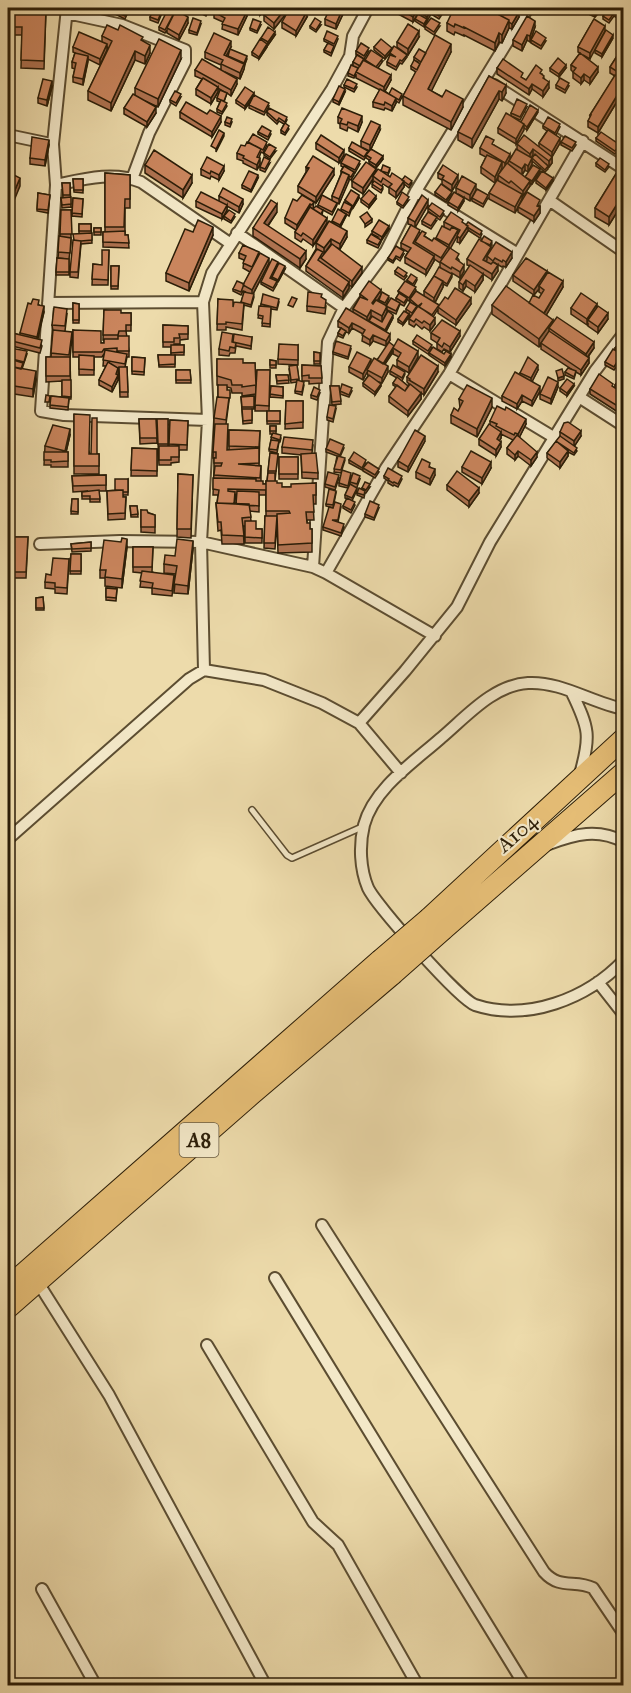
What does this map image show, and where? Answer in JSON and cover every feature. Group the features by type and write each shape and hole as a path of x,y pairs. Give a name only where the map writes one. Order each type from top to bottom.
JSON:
{"highway":[{"name":"A8","path":"8,1287 436,924 578,780 624,738"},
{"name":"A104","path":"436,924 535,850 624,772"},
{"name":"A8","path":"8,1308 251,1095 386,967"}],"street":[{"path":"204,670 201,542 208,420 203,302 212,273 332,89 350,56 353,36 368,8"},
{"path":"313,567 328,342 344,308 386,251 416,191 528,8"},
{"path":"132,179 149,133 185,62 185,50 122,25 67,10 52,144 56,185 41,411 64,415 208,420"},
{"path":"484,78 624,169"},
{"path":"8,135 52,144"},
{"path":"326,573 386,468 449,374 583,141"},
{"path":"56,185 101,176 132,179 231,244"},
{"path":"416,191 518,254"},
{"path":"549,200 624,252"},
{"path":"237,233 344,308"},
{"path":"48,303 203,302"},
{"path":"359,723 435,636 457,607 490,542 579,397 610,349 624,333"},
{"path":"449,374 555,438"},
{"path":"579,397 624,426"},
{"path":"40,544 120,541 201,542 313,567 435,636"},
{"path":"8,838 189,679 204,670 264,680 322,703 359,723 401,772"},
{"path":"624,709 551,685 534,683 503,688 401,772 377,799 364,826 360,856 369,889 425,960 472,1004 514,1011 534,1009 568,999 598,982 624,960"},
{"path":"572,693 587,725 588,735 587,750 578,780"},
{"path":"535,850 563,838 584,833 603,834 624,842"},
{"path":"598,982 624,1015"},
{"path":"322,1225 544,1572 552,1581 586,1584 593,1588 624,1634"},
{"path":"275,1278 525,1686"},
{"path":"38,1281 109,1395 266,1686"},
{"path":"207,1345 313,1522 338,1545 418,1686"},
{"path":"42,1589 96,1686"}],"lane":[{"path":"252,810 287,855 292,858 364,826"}],"building":[{"path":"111,8 129,8 125,16"},
{"path":"154,8 163,8 158,20 150,17"},
{"path":"194,8 208,8 206,13"},
{"path":"216,8 241,8 247,11 238,29 222,24 225,18 214,12"},
{"path":"270,8 285,9 274,23 264,15"},
{"path":"290,8 307,11 296,31 282,22"},
{"path":"330,8 343,8 336,24 325,19"},
{"path":"398,8 418,8 413,17"},
{"path":"422,8 431,11 427,17 419,12"},
{"path":"434,8 443,10 439,16 431,11"},
{"path":"454,8 486,8 509,20 502,35 499,33 495,43 464,27 455,24 454,27 447,23"},
{"path":"486,8 513,8 519,12 512,24 509,20"},
{"path":"585,8 600,8 595,15"},
{"path":"609,8 624,9 619,17 614,13 609,20 603,16"},
{"path":"8,9 46,10 44,61 21,60 22,27 8,27"},
{"path":"168,9 174,13 165,30 159,27"},
{"path":"176,10 188,17 179,35 167,28"},
{"path":"418,14 427,19 424,24 415,19"},
{"path":"527,16 535,21 530,36 527,35 522,45 513,40"},
{"path":"193,18 201,21 197,33 189,30"},
{"path":"315,18 321,22 316,30 310,26"},
{"path":"431,18 440,23 434,32 425,26"},
{"path":"253,19 261,22 257,31 250,28"},
{"path":"594,19 605,26 590,53 578,47"},
{"path":"408,24 419,31 408,49 397,42"},
{"path":"107,25 118,30 120,25 143,37 141,40 150,45 145,56 135,51 111,103 88,91 112,41 102,36"},
{"path":"268,27 275,32 268,42 261,38"},
{"path":"606,30 613,35 602,54 595,50"},
{"path":"327,31 338,36 334,44 324,39"},
{"path":"536,31 546,38 541,46 531,40"},
{"path":"79,32 107,44 100,59 73,47"},
{"path":"214,33 231,41 224,55 244,64 240,73 221,64 223,60 205,52"},
{"path":"435,35 451,44 428,89 442,97 446,90 463,99 451,122 403,96"},
{"path":"159,39 181,50 158,99 135,88"},
{"path":"260,39 267,44 259,57 252,52"},
{"path":"381,39 392,48 385,56 374,47"},
{"path":"328,43 334,46 331,53 324,50"},
{"path":"361,43 369,48 364,56 356,51"},
{"path":"624,45 624,76 610,67"},
{"path":"394,46 407,55 396,67 387,62 390,55 396,57 390,53"},
{"path":"230,49 247,56 244,63 228,56"},
{"path":"419,49 426,53 421,62 414,57"},
{"path":"371,50 383,58 376,67 365,60"},
{"path":"75,53 88,56 83,79 73,77 76,63 72,62"},
{"path":"580,53 598,67 590,78 584,74 581,78 573,72 576,68 571,65"},
{"path":"357,55 364,59 360,66 353,62"},
{"path":"558,58 566,65 559,74 550,68"},
{"path":"202,59 237,79 231,90 195,70"},
{"path":"503,59 523,73 521,77 526,80 536,65 542,70 540,73 544,76 543,78 549,82 543,91 532,84 529,89 497,68"},
{"path":"363,60 391,75 384,87 356,72"},
{"path":"414,60 420,64 417,70 411,66"},
{"path":"351,65 358,68 354,76 348,73"},
{"path":"615,75 624,80 624,84 598,127 588,121"},
{"path":"489,76 506,85 502,92 499,91 472,139 458,132"},
{"path":"203,78 218,87 211,98 196,89"},
{"path":"560,78 569,83 565,90 556,85"},
{"path":"43,79 52,81 47,100 38,98"},
{"path":"347,79 357,84 354,89 344,85"},
{"path":"339,86 345,89 339,102 333,99"},
{"path":"245,87 254,93 245,106 236,100"},
{"path":"392,88 402,94 399,100 389,94"},
{"path":"380,89 396,98 392,106 385,102 384,105 373,102"},
{"path":"220,90 227,93 224,101 217,98"},
{"path":"175,91 181,94 176,103 170,100"},
{"path":"133,94 156,107 147,122 124,108"},
{"path":"254,95 269,103 264,112 249,105"},
{"path":"517,99 527,104 520,117 511,113"},
{"path":"221,100 227,103 222,112 217,109"},
{"path":"186,102 207,114 210,110 221,116 212,132 180,112"},
{"path":"530,105 538,110 527,127 521,122"},
{"path":"269,108 287,117 285,122 279,118 277,121 267,112"},
{"path":"342,108 362,116 358,126 348,122 347,125 340,123 342,119 338,117"},
{"path":"506,113 524,124 516,139 498,128"},
{"path":"227,117 232,119 230,124 225,122"},
{"path":"548,117 560,124 555,133 543,126"},
{"path":"371,121 380,125 370,145 361,141"},
{"path":"285,123 289,126 285,133 281,130"},
{"path":"262,126 271,131 268,137 258,132"},
{"path":"219,130 224,133 216,149 211,146"},
{"path":"548,130 560,138 552,152 539,143"},
{"path":"8,132 12,133 9,150 8,150"},
{"path":"601,132 620,145 615,151 596,138"},
{"path":"253,134 267,142 263,150 248,142"},
{"path":"321,135 344,150 339,158 316,143"},
{"path":"524,135 552,157 549,161 533,149 530,154 517,144"},
{"path":"486,136 494,140 492,144 510,154 505,163 480,148"},
{"path":"565,136 576,142 572,148 561,142"},
{"path":"32,137 49,140 45,160 30,158"},
{"path":"247,142 261,149 257,157 260,158 257,165 237,153 241,145 245,146"},
{"path":"352,142 368,151 364,157 349,148"},
{"path":"269,144 276,148 270,157 264,153"},
{"path":"371,149 383,156 376,165 369,161 371,158 366,155"},
{"path":"516,149 532,158 528,166 525,164 522,169 509,161"},
{"path":"154,150 192,175 183,190 145,165"},
{"path":"346,154 360,161 355,170 341,163"},
{"path":"535,154 548,166 545,170 532,158"},
{"path":"8,155 14,157 11,167 8,166"},
{"path":"487,155 502,162 495,177 481,167"},
{"path":"313,156 334,169 316,197 298,186"},
{"path":"207,157 224,166 219,175 211,171 210,174 201,169"},
{"path":"264,157 270,160 265,169 260,167"},
{"path":"620,157 624,159 624,165 618,161"},
{"path":"600,158 609,164 605,170 596,163"},
{"path":"366,162 376,169 363,188 352,181"},
{"path":"507,163 530,181 523,191 511,181 509,183 498,175"},
{"path":"622,164 624,165 624,193 609,217 595,208"},
{"path":"383,165 390,168 388,173 381,171"},
{"path":"443,165 458,175 452,185 442,179 444,176 438,173"},
{"path":"533,165 540,169 532,181 525,177"},
{"path":"344,166 354,172 351,177 341,171"},
{"path":"378,169 390,177 392,173 404,181 396,192 389,187 392,184 383,178 381,182 373,176"},
{"path":"249,171 258,175 251,190 242,185"},
{"path":"542,171 553,178 546,188 536,180"},
{"path":"8,172 20,178 8,206"},
{"path":"342,172 349,175 339,199 332,196"},
{"path":"105,173 130,175 130,199 125,199 124,227 105,227"},
{"path":"405,176 412,181 409,185 402,180"},
{"path":"462,176 476,184 470,195 456,188"},
{"path":"73,179 83,179 83,190 74,190"},
{"path":"497,180 522,194 515,207 489,193"},
{"path":"374,181 383,187 381,190 372,184"},
{"path":"62,183 70,183 70,195 63,195"},
{"path":"441,184 452,192 446,200 435,192"},
{"path":"223,188 243,199 239,207 219,196"},
{"path":"477,189 488,195 483,204 472,198"},
{"path":"351,190 359,195 353,206 345,200"},
{"path":"369,190 376,196 369,205 361,199"},
{"path":"201,192 227,205 222,214 196,201"},
{"path":"402,192 409,197 403,206 397,202"},
{"path":"454,192 464,198 458,208 448,202"},
{"path":"527,192 540,200 537,206 540,207 534,216 518,207"},
{"path":"38,193 50,195 48,210 37,209"},
{"path":"302,195 314,202 310,204 297,225 285,218 293,199 297,201"},
{"path":"322,195 337,203 332,212 318,205"},
{"path":"422,195 428,200 415,222 408,218"},
{"path":"71,197 71,204 62,205 61,198"},
{"path":"73,198 83,199 82,214 72,213"},
{"path":"271,200 277,204 264,223 306,251 300,259 253,228"},
{"path":"344,202 352,206 349,213 341,209"},
{"path":"432,203 444,211 440,217 428,208"},
{"path":"316,206 323,210 321,214 313,209"},
{"path":"310,207 327,218 313,240 303,233 301,236 295,232"},
{"path":"338,209 346,214 340,225 332,221"},
{"path":"61,210 71,210 72,234 60,234"},
{"path":"229,210 235,214 231,221 224,216"},
{"path":"367,212 372,219 365,224 360,217"},
{"path":"428,212 437,217 431,226 422,221"},
{"path":"451,212 468,226 460,238 457,236 460,230 444,222"},
{"path":"198,220 213,227 189,283 166,273 185,229 193,232"},
{"path":"379,220 389,226 382,237 372,231"},
{"path":"8,221 14,222 12,231 8,230"},
{"path":"329,221 347,231 340,244 331,239 324,248 316,243"},
{"path":"468,222 482,231 480,235 467,227"},
{"path":"79,224 91,224 91,231 79,231"},
{"path":"411,225 420,230 413,243 434,256 426,270 405,257 411,248 401,243"},
{"path":"442,226 450,230 452,227 458,230 449,245 436,238"},
{"path":"94,228 101,228 101,232 94,232"},
{"path":"125,231 129,243 103,242 103,232"},
{"path":"422,231 426,233 424,236 432,241 434,238 448,247 441,258 415,242"},
{"path":"92,233 92,240 74,240 73,234"},
{"path":"371,234 381,240 378,245 367,240"},
{"path":"59,236 71,238 70,253 58,252"},
{"path":"484,236 492,241 490,245 481,241"},
{"path":"479,239 491,247 483,260 498,265 492,274 467,259"},
{"path":"73,240 81,241 78,272 70,272"},
{"path":"496,242 512,252 506,262 495,258 493,261 487,256"},
{"path":"332,244 362,267 352,281 321,258"},
{"path":"243,245 259,252 252,267 243,263 246,256 239,253"},
{"path":"396,246 404,251 400,258 396,256 393,261 388,258"},
{"path":"450,248 459,254 456,259 464,265 460,272 440,262"},
{"path":"317,249 323,252 318,260 349,282 343,292 306,266"},
{"path":"102,250 109,250 108,280 92,279 93,264 102,265"},
{"path":"260,253 269,258 252,290 243,285"},
{"path":"57,258 69,259 69,272 56,272"},
{"path":"526,258 547,271 534,290 513,275"},
{"path":"272,259 278,262 270,278 277,281 273,288 261,282"},
{"path":"279,263 285,266 278,280 272,277"},
{"path":"470,265 483,274 475,286 466,280 463,285 459,282"},
{"path":"111,266 119,266 118,286 111,286"},
{"path":"398,267 407,273 404,277 395,271"},
{"path":"439,267 452,274 447,284 434,276"},
{"path":"548,272 563,281 544,313 529,303 533,295 539,298 544,290 539,286"},
{"path":"411,274 417,278 413,284 407,280"},
{"path":"434,276 443,281 434,298 424,291"},
{"path":"237,281 244,284 241,292 233,289"},
{"path":"369,281 381,290 372,303 376,300 387,306 382,316 371,310 367,317 353,309 360,297 368,300 360,294"},
{"path":"405,281 416,287 409,298 398,291"},
{"path":"506,286 553,320 539,339 492,305"},
{"path":"455,288 471,298 456,320 438,307 445,297 448,299"},
{"path":"416,291 439,305 432,315 419,307 422,303 418,306 410,299"},
{"path":"244,292 254,294 251,305 241,302"},
{"path":"308,292 322,294 321,297 326,300 325,308 307,306"},
{"path":"382,292 389,296 385,303 379,300"},
{"path":"399,293 407,298 404,303 396,298"},
{"path":"581,293 597,304 587,319 571,308"},
{"path":"263,294 279,299 277,308 261,304"},
{"path":"292,297 297,299 293,307 288,305"},
{"path":"391,298 400,303 396,311 386,306"},
{"path":"33,299 39,300 38,305 44,306 37,337 20,333 28,303 31,304"},
{"path":"218,299 233,300 233,307 234,302 244,303 242,324 226,322 226,324 217,324"},
{"path":"410,302 417,306 412,313 406,309"},
{"path":"73,303 79,304 79,320 73,320"},
{"path":"259,306 271,307 270,324 262,323 263,316 258,315"},
{"path":"418,306 435,318 430,325 424,321 422,323 416,319 414,322 409,319"},
{"path":"598,306 608,313 598,327 588,320"},
{"path":"54,307 67,309 65,326 52,325"},
{"path":"346,308 390,334 386,341 373,335 370,340 362,335 365,330 360,327 352,323 349,328 338,321"},
{"path":"104,310 121,310 121,313 131,313 131,325 126,325 126,331 119,331 118,335 103,335"},
{"path":"388,311 393,315 385,330 369,321 372,316 382,322"},
{"path":"404,311 409,314 403,323 398,319"},
{"path":"557,317 594,342 586,354 549,328"},
{"path":"442,320 460,331 450,347 444,343 442,347 437,343 440,338 431,333"},
{"path":"163,325 188,326 188,334 179,334 180,338 174,338 174,342 163,342"},
{"path":"341,328 346,331 343,336 338,333"},
{"path":"53,330 72,332 69,355 51,353"},
{"path":"73,330 101,331 101,343 104,343 104,339 129,336 129,351 117,351 117,348 104,349 102,352 73,352"},
{"path":"549,331 589,358 581,370 541,343"},
{"path":"8,332 42,340 40,348 8,340"},
{"path":"222,332 233,334 232,342 236,343 235,348 230,347 229,351 219,349"},
{"path":"234,334 252,337 251,346 233,342"},
{"path":"417,335 432,345 428,351 413,341"},
{"path":"624,338 624,346 619,351 615,348"},
{"path":"398,339 418,351 409,367 397,360 401,353 393,348"},
{"path":"336,341 351,346 348,357 333,352"},
{"path":"389,342 394,346 383,364 377,360"},
{"path":"279,344 298,345 298,360 278,359"},
{"path":"171,345 184,345 184,352 171,353"},
{"path":"433,347 444,354 446,351 451,354 445,363 429,353"},
{"path":"10,348 27,351 24,362 8,358"},
{"path":"613,349 622,354 614,367 605,362"},
{"path":"105,350 127,354 125,364 103,360"},
{"path":"314,352 320,353 320,361 314,361"},
{"path":"357,352 371,359 363,374 349,367"},
{"path":"624,353 624,367 617,361"},
{"path":"79,355 94,356 94,370 79,369"},
{"path":"158,355 175,355 175,364 159,365"},
{"path":"421,355 438,366 424,389 407,377"},
{"path":"46,357 70,357 70,376 46,376"},
{"path":"132,357 145,358 144,372 132,371"},
{"path":"528,357 538,365 531,378 520,373"},
{"path":"374,358 388,366 382,378 367,370"},
{"path":"10,359 23,363 21,369 9,366"},
{"path":"217,359 243,359 243,363 255,363 256,385 242,387 242,385 232,385 231,380 217,376"},
{"path":"270,360 276,361 276,365 270,365"},
{"path":"108,362 118,368 116,374 118,375 112,387 99,380"},
{"path":"297,365 299,379 291,380 289,366"},
{"path":"302,365 321,366 322,378 302,376"},
{"path":"393,365 405,372 402,378 390,371"},
{"path":"8,366 36,371 33,389 8,385"},
{"path":"119,367 127,367 128,392 120,392"},
{"path":"568,368 576,371 574,377 565,372"},
{"path":"562,369 564,376 558,378 556,371"},
{"path":"176,370 190,370 191,380 176,380"},
{"path":"257,370 270,370 269,406 255,405"},
{"path":"515,372 540,386 532,401 522,395 517,404 502,396"},
{"path":"599,374 624,394 624,410 590,389"},
{"path":"624,374 624,392 615,385"},
{"path":"276,375 288,375 289,380 277,381"},
{"path":"369,375 381,384 375,392 363,383"},
{"path":"397,377 408,386 405,391 393,383"},
{"path":"548,377 558,382 551,399 540,394"},
{"path":"567,379 574,384 567,393 560,388"},
{"path":"62,380 71,380 71,397 62,396"},
{"path":"297,380 304,382 302,392 295,391"},
{"path":"342,384 352,388 349,395 340,391"},
{"path":"410,384 421,393 408,411 389,396 397,385 405,391"},
{"path":"218,385 227,385 230,398 218,397"},
{"path":"467,385 492,398 477,429 451,415 454,408 458,411 463,401 459,399"},
{"path":"271,386 283,387 283,396 270,394"},
{"path":"330,386 339,386 341,401 332,402"},
{"path":"314,387 320,390 317,397 311,395"},
{"path":"46,395 50,396 49,402 45,402"},
{"path":"51,396 69,398 68,407 50,405"},
{"path":"254,396 254,407 242,407 241,397"},
{"path":"217,397 229,398 226,420 214,418"},
{"path":"286,401 303,401 303,422 285,424"},
{"path":"329,405 336,406 333,419 327,417"},
{"path":"497,406 505,410 506,407 526,419 518,434 514,435 490,421"},
{"path":"242,409 252,409 252,420 243,421"},
{"path":"267,411 280,411 280,421 267,421"},
{"path":"74,414 90,415 89,454 99,454 99,466 74,466"},
{"path":"92,418 97,418 97,454 91,454"},
{"path":"139,419 156,419 157,438 140,438"},
{"path":"157,419 168,419 168,444 158,444"},
{"path":"170,420 188,421 187,445 169,444"},
{"path":"568,422 581,431 574,441 560,432 564,423"},
{"path":"215,424 228,424 227,450 259,448 259,463 238,464 261,466 260,478 214,475 215,466 221,466 222,463 214,463 214,458 216,458 216,452 213,452"},
{"path":"489,424 501,432 497,439 501,442 496,450 479,439"},
{"path":"53,425 70,429 65,451 45,446"},
{"path":"270,426 276,426 276,431 270,431"},
{"path":"229,430 260,431 259,447 229,446"},
{"path":"415,430 425,436 408,467 398,461"},
{"path":"273,433 281,435 280,440 271,437"},
{"path":"517,435 537,452 531,460 518,451 515,455 507,448"},
{"path":"560,436 577,448 574,453 556,441"},
{"path":"284,437 313,440 312,450 282,447"},
{"path":"330,439 344,445 340,455 326,449"},
{"path":"271,440 279,441 277,450 269,449"},
{"path":"556,441 568,451 560,462 547,453"},
{"path":"159,446 179,446 179,457 159,460"},
{"path":"132,448 157,449 157,471 131,470"},
{"path":"471,451 491,462 482,478 462,467"},
{"path":"44,452 68,452 68,461 44,460"},
{"path":"354,452 366,460 362,468 349,460"},
{"path":"270,453 278,454 276,471 268,471"},
{"path":"316,453 318,473 302,472 301,454"},
{"path":"338,456 345,458 341,470 334,469"},
{"path":"279,457 298,457 298,474 279,474"},
{"path":"422,459 430,463 429,467 435,469 430,479 416,472"},
{"path":"368,462 379,469 375,475 363,468"},
{"path":"388,468 402,476 398,484 384,476"},
{"path":"342,470 351,473 348,486 339,483"},
{"path":"457,471 479,488 469,501 447,485"},
{"path":"328,472 339,475 335,487 325,484"},
{"path":"268,473 275,473 275,481 267,481"},
{"path":"353,473 360,476 357,484 350,482"},
{"path":"178,474 193,475 191,529 177,529"},
{"path":"106,475 106,485 73,486 72,476"},
{"path":"213,478 256,479 266,484 266,490 228,489 228,491 235,492 234,504 217,503 219,490 213,489"},
{"path":"115,479 128,479 128,492 115,490"},
{"path":"266,481 277,481 277,483 282,483 282,487 291,487 291,484 316,483 316,495 313,495 314,512 306,512 307,523 310,523 310,529 312,529 312,543 278,545 277,514 290,513 289,511 266,511"},
{"path":"365,482 370,484 366,490 362,488"},
{"path":"350,484 357,488 352,498 345,495"},
{"path":"359,488 365,491 364,495 357,493"},
{"path":"329,489 336,491 333,505 326,504"},
{"path":"99,490 100,499 82,496 82,492"},
{"path":"123,490 123,497 126,497 125,513 108,514 107,491"},
{"path":"237,491 259,492 259,506 236,504"},
{"path":"347,498 355,502 351,510 343,506"},
{"path":"72,499 78,499 78,512 71,511"},
{"path":"370,501 379,505 374,518 365,514"},
{"path":"335,502 341,504 338,520 332,520 344,524 341,533 323,527 329,507 333,508"},
{"path":"216,503 249,504 251,517 242,518 244,536 222,535"},
{"path":"130,506 137,506 138,514 131,515"},
{"path":"141,510 147,510 148,513 155,515 155,527 141,527"},
{"path":"265,516 277,516 275,543 264,543"},
{"path":"245,521 256,521 256,529 262,529 262,538 245,537"},
{"path":"8,537 28,537 26,572 8,572"},
{"path":"122,538 127,539 122,579 105,577 106,570 100,570 104,540 121,542"},
{"path":"177,539 193,541 188,586 174,584 177,566 164,564 165,555 175,556"},
{"path":"91,542 91,548 72,549 71,544"},
{"path":"133,547 153,547 152,567 133,567"},
{"path":"71,554 81,554 81,571 70,571"},
{"path":"53,558 69,559 67,588 55,587 55,583 45,582 46,574 51,575"},
{"path":"142,571 174,575 172,591 152,588 153,583 140,581"},
{"path":"106,588 117,589 116,598 106,597"},
{"path":"43,597 44,608 36,608 36,598"}]}
